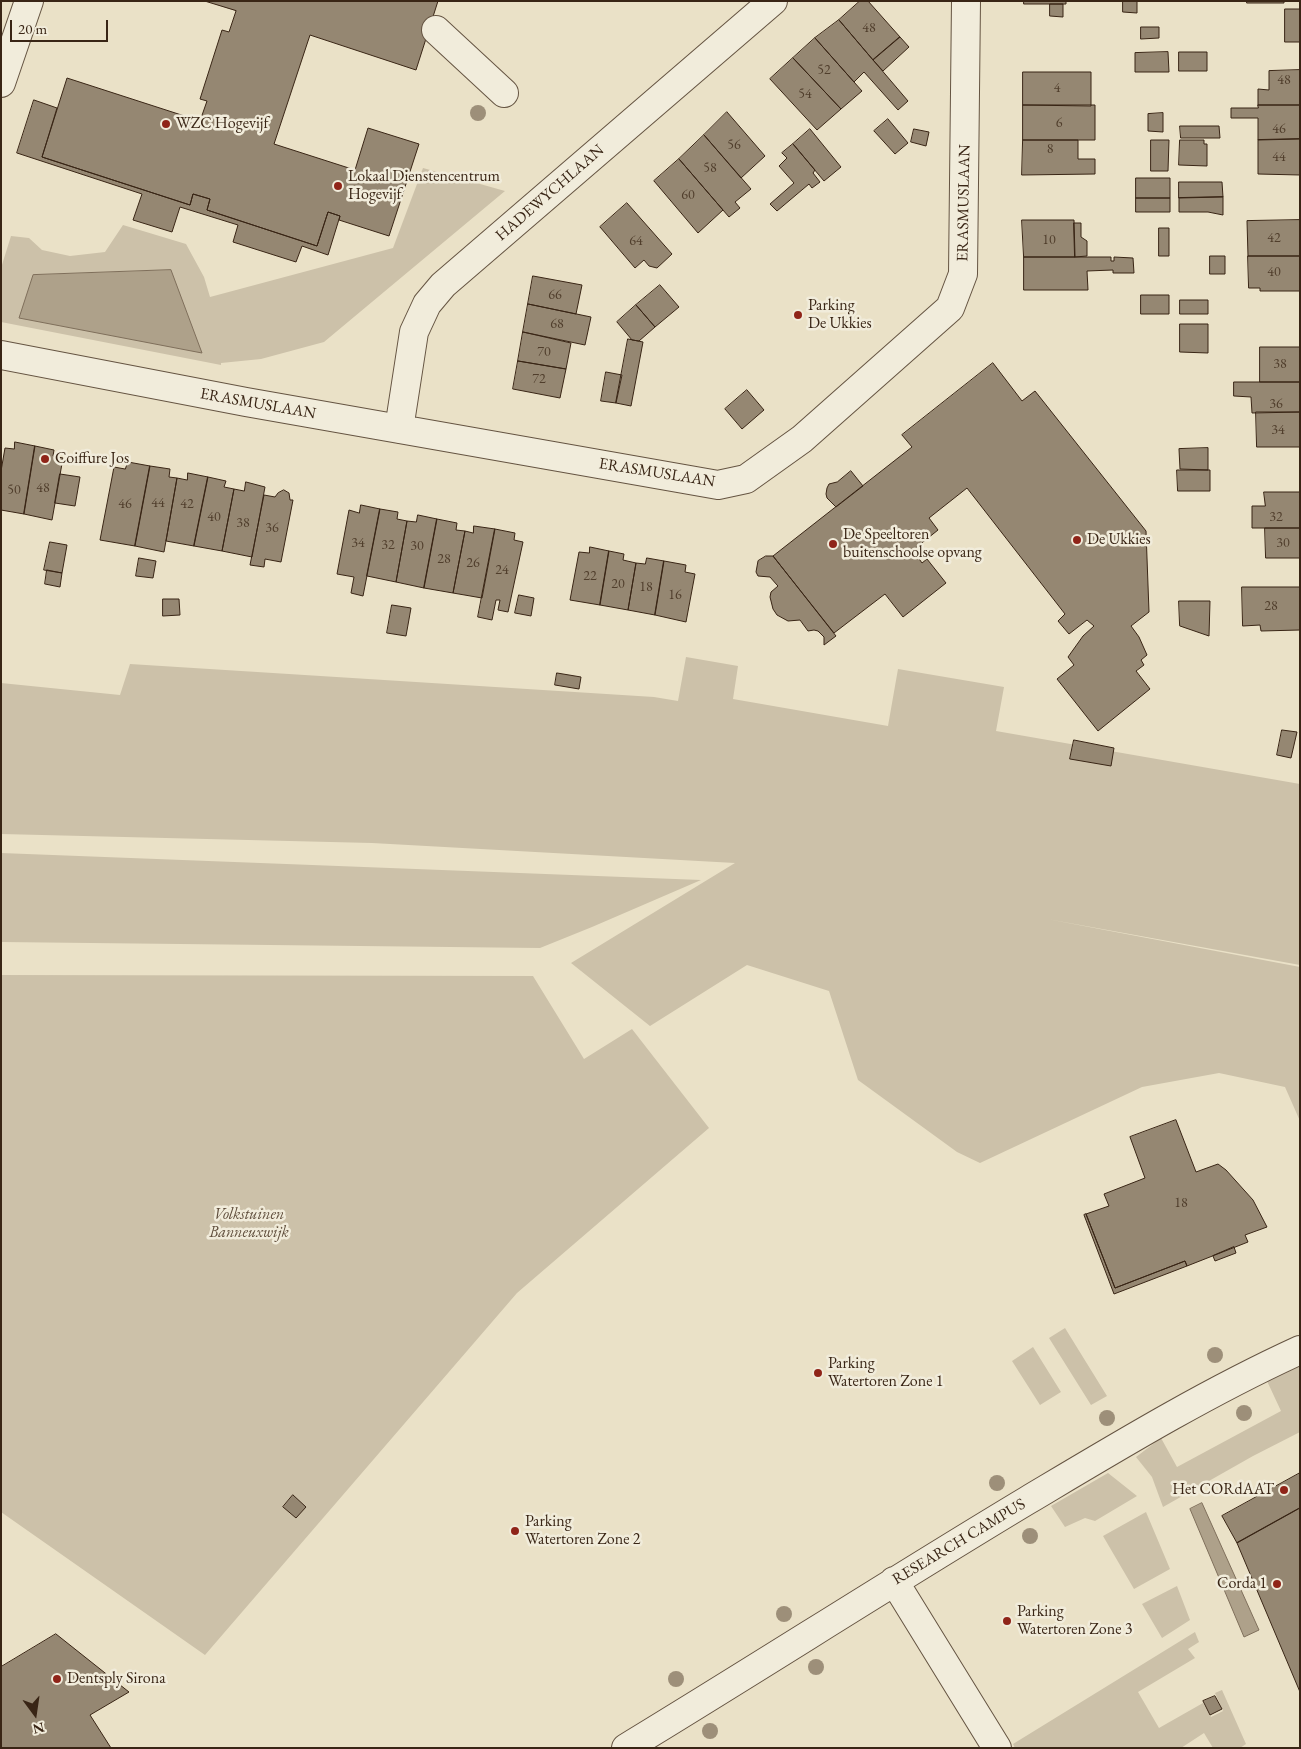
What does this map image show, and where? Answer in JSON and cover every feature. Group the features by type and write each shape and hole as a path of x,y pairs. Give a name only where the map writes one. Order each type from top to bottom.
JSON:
{"street":[{"path":"1,83 29,1"},
{"name":"HADEWYCHLAAN","path":"399,429 414,332 427,304 438,292 773,1"},
{"name":"ERASMUSLAAN","path":"1,354 246,402 718,485 746,479 802,439 950,308 963,274 966,1"},
{"path":"436,30 504,93"},
{"name":"RESEARCH CAMPUS","path":"626,1748 746,1675 894,1581 1150,1428 1227,1385 1300,1350"},
{"path":"894,1581 997,1748"}],"green space":[{"path":"423,168 505,191 324,342 261,359 221,363 221,365 1,322 1,268 11,236 29,238 42,250 70,256 105,252 123,225 186,244 204,277 210,297 393,248"},
{"path":"686,657 738,666 733,699 888,726 898,669 1004,687 996,731 1300,784 1300,965 1047,919 1300,967 1300,1121 1285,1087 1219,1073 1142,1087 980,1163 957,1152 858,1080 829,991 747,965 650,1026 571,963 735,863 372,843 1,834 1,683 120,695 130,664 654,697 678,701"},
{"path":"1,853 701,880 540,948 1,942"},
{"name":"Volkstuinen Banneuxwijk","path":"1,975 533,976 584,1059 632,1029 709,1128 517,1293 205,1655 1,1512"},
{"path":"1065,1328 1107,1396 1091,1405 1049,1338"},
{"path":"1033,1347 1061,1392 1040,1405 1012,1361"},
{"path":"1300,1365 1300,1432 1253,1456 1163,1507 1152,1477 1136,1457 1161,1438 1177,1467 1281,1411 1267,1381"},
{"path":"1108,1473 1137,1496 1095,1521 1085,1518 1065,1527 1051,1506"},
{"path":"1146,1512 1170,1569 1134,1589 1103,1536"},
{"path":"1177,1586 1190,1620 1162,1638 1142,1604"},
{"path":"1195,1632 1199,1642 1188,1649 1195,1658 1138,1692 1159,1728 1203,1703 1211,1717 1223,1711 1215,1693 1222,1690 1246,1744 1240,1748 1213,1748 1204,1733 1181,1748 1015,1748 1013,1744"}],"shaded area":[{"path":"171,270 202,353 19,318 33,275"},
{"path":"1202,1503 1259,1630 1244,1637 1190,1509"}],"building":[{"name":"WZC Hogevijf","path":"205,1 438,1 416,70 310,35 274,144 355,170 368,128 419,144 389,236 339,220 340,216 328,212 317,246 207,210 210,199 193,194 190,205 42,157 67,78 200,121 207,101 200,99 222,30 229,32 236,11"},
{"path":"860,1 868,1 900,37 873,60 839,20"},
{"path":"1024,1 1066,1 1066,4 1024,4"},
{"path":"1123,1 1137,1 1137,13 1123,12"},
{"path":"1247,1 1284,1 1284,3 1247,3"},
{"path":"1050,4 1063,4 1063,17 1050,16"},
{"path":"1285,9 1300,9 1300,42 1285,42"},
{"path":"839,20 908,101 898,110 864,72 854,82 815,38"},
{"path":"1141,27 1159,27 1159,38 1141,39"},
{"path":"900,37 909,47 883,71 873,60"},
{"path":"815,38 862,91 841,109 793,58"},
{"path":"1168,52 1169,72 1135,72 1135,53"},
{"path":"1179,52 1207,52 1207,71 1179,71"},
{"path":"793,58 841,109 817,130 770,79"},
{"path":"1300,70 1300,105 1258,105 1258,89 1269,90 1269,71"},
{"path":"1023,72 1091,72 1091,106 1023,105"},
{"path":"34,100 57,108 42,157 190,205 193,194 210,199 207,210 317,246 328,212 340,216 328,255 302,246 296,262 233,242 238,225 180,207 172,232 133,220 142,194 17,153"},
{"path":"1023,105 1095,105 1095,140 1023,140"},
{"path":"1258,105 1300,105 1300,139 1258,140 1258,118 1231,118 1231,108 1258,108"},
{"path":"727,112 765,156 741,178 704,135"},
{"path":"1163,113 1163,132 1148,131 1148,114"},
{"path":"888,119 908,143 895,154 874,131"},
{"path":"1180,126 1219,126 1220,138 1181,138"},
{"path":"810,129 841,167 824,181 793,144"},
{"path":"914,129 929,132 926,146 911,142"},
{"path":"704,135 751,189 735,202 740,208 729,217 679,159"},
{"path":"1300,139 1300,175 1258,174 1258,140"},
{"path":"1023,140 1078,140 1078,159 1095,159 1095,174 1022,175"},
{"path":"1151,140 1169,140 1168,171 1151,171"},
{"path":"1180,140 1204,140 1204,144 1207,144 1207,166 1179,165"},
{"path":"793,144 815,170 813,173 820,182 812,188 809,184 777,211 770,204 794,183 779,166 787,158 782,153"},
{"path":"679,159 723,210 698,233 654,181"},
{"path":"1136,178 1170,178 1170,198 1136,198"},
{"path":"1179,182 1222,182 1223,197 1179,198"},
{"path":"1223,197 1223,215 1208,212 1179,212 1179,198"},
{"path":"1136,198 1170,198 1170,212 1136,212"},
{"path":"627,203 672,254 657,268 649,266 644,260 635,268 600,227"},
{"path":"1022,220 1074,220 1075,257 1024,257"},
{"path":"1300,220 1300,256 1248,256 1247,221"},
{"path":"1074,223 1081,223 1081,237 1087,241 1087,256 1075,257"},
{"path":"1159,228 1169,228 1169,256 1159,256"},
{"path":"1210,256 1225,256 1225,274 1210,274"},
{"path":"1248,256 1300,256 1300,291 1260,291 1260,288 1249,288"},
{"path":"1024,257 1111,257 1111,261 1114,261 1114,257 1133,258 1134,273 1113,273 1113,270 1087,271 1088,290 1024,290"},
{"path":"533,276 582,285 576,314 528,304"},
{"path":"660,285 679,307 655,327 636,305"},
{"path":"1141,295 1169,295 1169,314 1141,314"},
{"path":"1180,300 1208,300 1208,314 1180,314"},
{"path":"528,304 591,317 585,345 523,332"},
{"path":"636,305 655,327 639,341 632,340 617,322"},
{"path":"1180,324 1208,324 1208,353 1180,352"},
{"path":"523,332 571,343 566,369 518,361"},
{"path":"628,339 643,342 631,406 616,403"},
{"path":"1260,347 1300,347 1300,382 1260,382"},
{"path":"518,361 566,369 560,398 513,389"},
{"name":"De Ukkies","path":"993,363 1022,401 1035,391 1146,531 1149,612 1131,626 1139,637 1147,655 1141,660 1144,665 1136,671 1150,689 1098,731 1057,679 1074,665 1068,657 1083,636 1094,626 1087,620 1069,634 1058,621 1065,614 967,488 929,518 938,530 913,550 922,563 927,559 946,583 903,617 885,594 834,633 773,556 912,447 902,435"},
{"path":"606,372 622,375 616,403 601,401"},
{"path":"1234,382 1300,382 1300,412 1252,413 1251,397 1234,396"},
{"path":"747,390 764,410 742,429 725,409"},
{"path":"1256,412 1300,412 1300,447 1257,447"},
{"path":"15,442 35,446 24,514 1,510 1,471 5,448 14,449"},
{"path":"35,446 54,450 53,456 63,458 52,520 24,514"},
{"path":"1208,448 1208,470 1180,469 1179,449"},
{"path":"128,462 150,466 135,546 100,540 114,467 125,469"},
{"path":"150,466 170,469 169,477 177,478 164,552 135,546"},
{"path":"1177,470 1210,470 1210,491 1178,491"},
{"path":"851,471 863,486 836,507 827,498 827,488 829,484 837,482"},
{"path":"188,473 208,477 194,546 166,541 177,478 187,480"},
{"path":"60,474 80,477 75,506 55,503"},
{"path":"208,477 226,481 224,487 234,489 222,551 194,546"},
{"path":"246,482 265,487 252,557 222,551 234,489 244,491"},
{"path":"284,490 289,493 290,500 293,500 281,562 265,559 264,567 250,565 264,495 275,497"},
{"path":"1264,492 1300,492 1300,528 1252,528 1252,506 1265,506"},
{"path":"361,505 380,509 363,596 351,593 354,577 337,574 349,510 359,513"},
{"path":"380,509 398,512 397,519 407,521 396,582 367,576"},
{"path":"418,515 437,519 424,588 396,582 407,521 416,522"},
{"path":"437,519 457,523 456,530 465,531 453,593 424,588"},
{"path":"474,526 495,529 482,598 453,593 465,531 473,533"},
{"path":"1265,528 1300,528 1300,558 1266,558"},
{"path":"495,529 515,533 514,540 523,542 508,612 498,610 500,600 496,600 492,620 478,617"},
{"path":"50,542 67,545 62,573 44,570"},
{"path":"590,547 609,551 600,605 570,600 579,552 589,553"},
{"path":"609,551 624,554 623,560 636,563 628,610 600,605"},
{"path":"766,556 773,556 836,636 824,645 824,637 818,631 808,631 800,620 788,621 777,615 773,609 770,597 771,592 778,586 770,577 758,576 756,572 758,561"},
{"path":"139,558 156,561 153,578 136,576"},
{"path":"647,558 664,561 655,615 628,610 636,563 645,564"},
{"path":"664,561 686,565 685,572 695,574 686,622 655,615"},
{"path":"47,570 62,573 60,587 45,584"},
{"path":"1242,587 1300,587 1300,630 1261,631 1260,625 1243,626"},
{"path":"519,595 534,598 531,616 515,613"},
{"path":"163,599 179,599 180,615 163,616"},
{"path":"1179,601 1210,601 1209,636 1180,626"},
{"path":"392,605 411,608 406,636 387,633"},
{"path":"557,673 581,677 579,689 555,685"},
{"path":"1282,730 1297,732 1291,758 1277,755"},
{"path":"1074,740 1114,748 1111,766 1070,759"},
{"path":"1176,1120 1196,1172 1218,1164 1226,1170 1253,1200 1267,1227 1245,1235 1248,1242 1187,1266 1185,1261 1115,1288 1086,1214 1109,1206 1104,1194 1145,1178 1130,1137"},
{"path":"1086,1214 1115,1288 1185,1261 1187,1266 1114,1294 1084,1215"},
{"path":"1234,1247 1236,1253 1215,1261 1213,1256"},
{"name":"Het CORdAAT","path":"1300,1473 1300,1508 1237,1543 1222,1516"},
{"path":"293,1495 306,1507 296,1518 283,1507"},
{"name":"Corda 1","path":"1300,1508 1300,1692 1237,1543"},
{"name":"Dentsply Sirona","path":"56,1634 129,1692 90,1715 111,1748 1,1748 1,1667"},
{"path":"1215,1696 1222,1709 1210,1715 1203,1701"}],"place":[{"name":"WZC Hogevijf","path":"166,124"},
{"name":"Lokaal Dienstencentrum Hogevijf","path":"338,186"},
{"name":"Parking De Ukkies","path":"798,315"},
{"name":"Coiffure Jos","path":"45,459"},
{"name":"De Ukkies","path":"1077,540"},
{"name":"De Speeltoren buitenschoolse opvang","path":"833,544"},
{"name":"Parking Watertoren Zone 1","path":"818,1373"},
{"name":"Het CORdAAT","path":"1284,1490"},
{"name":"Parking Watertoren Zone 2","path":"515,1531"},
{"name":"Corda 1","path":"1277,1584"},
{"name":"Parking Watertoren Zone 3","path":"1007,1621"},
{"name":"Dentsply Sirona","path":"57,1679"}]}
